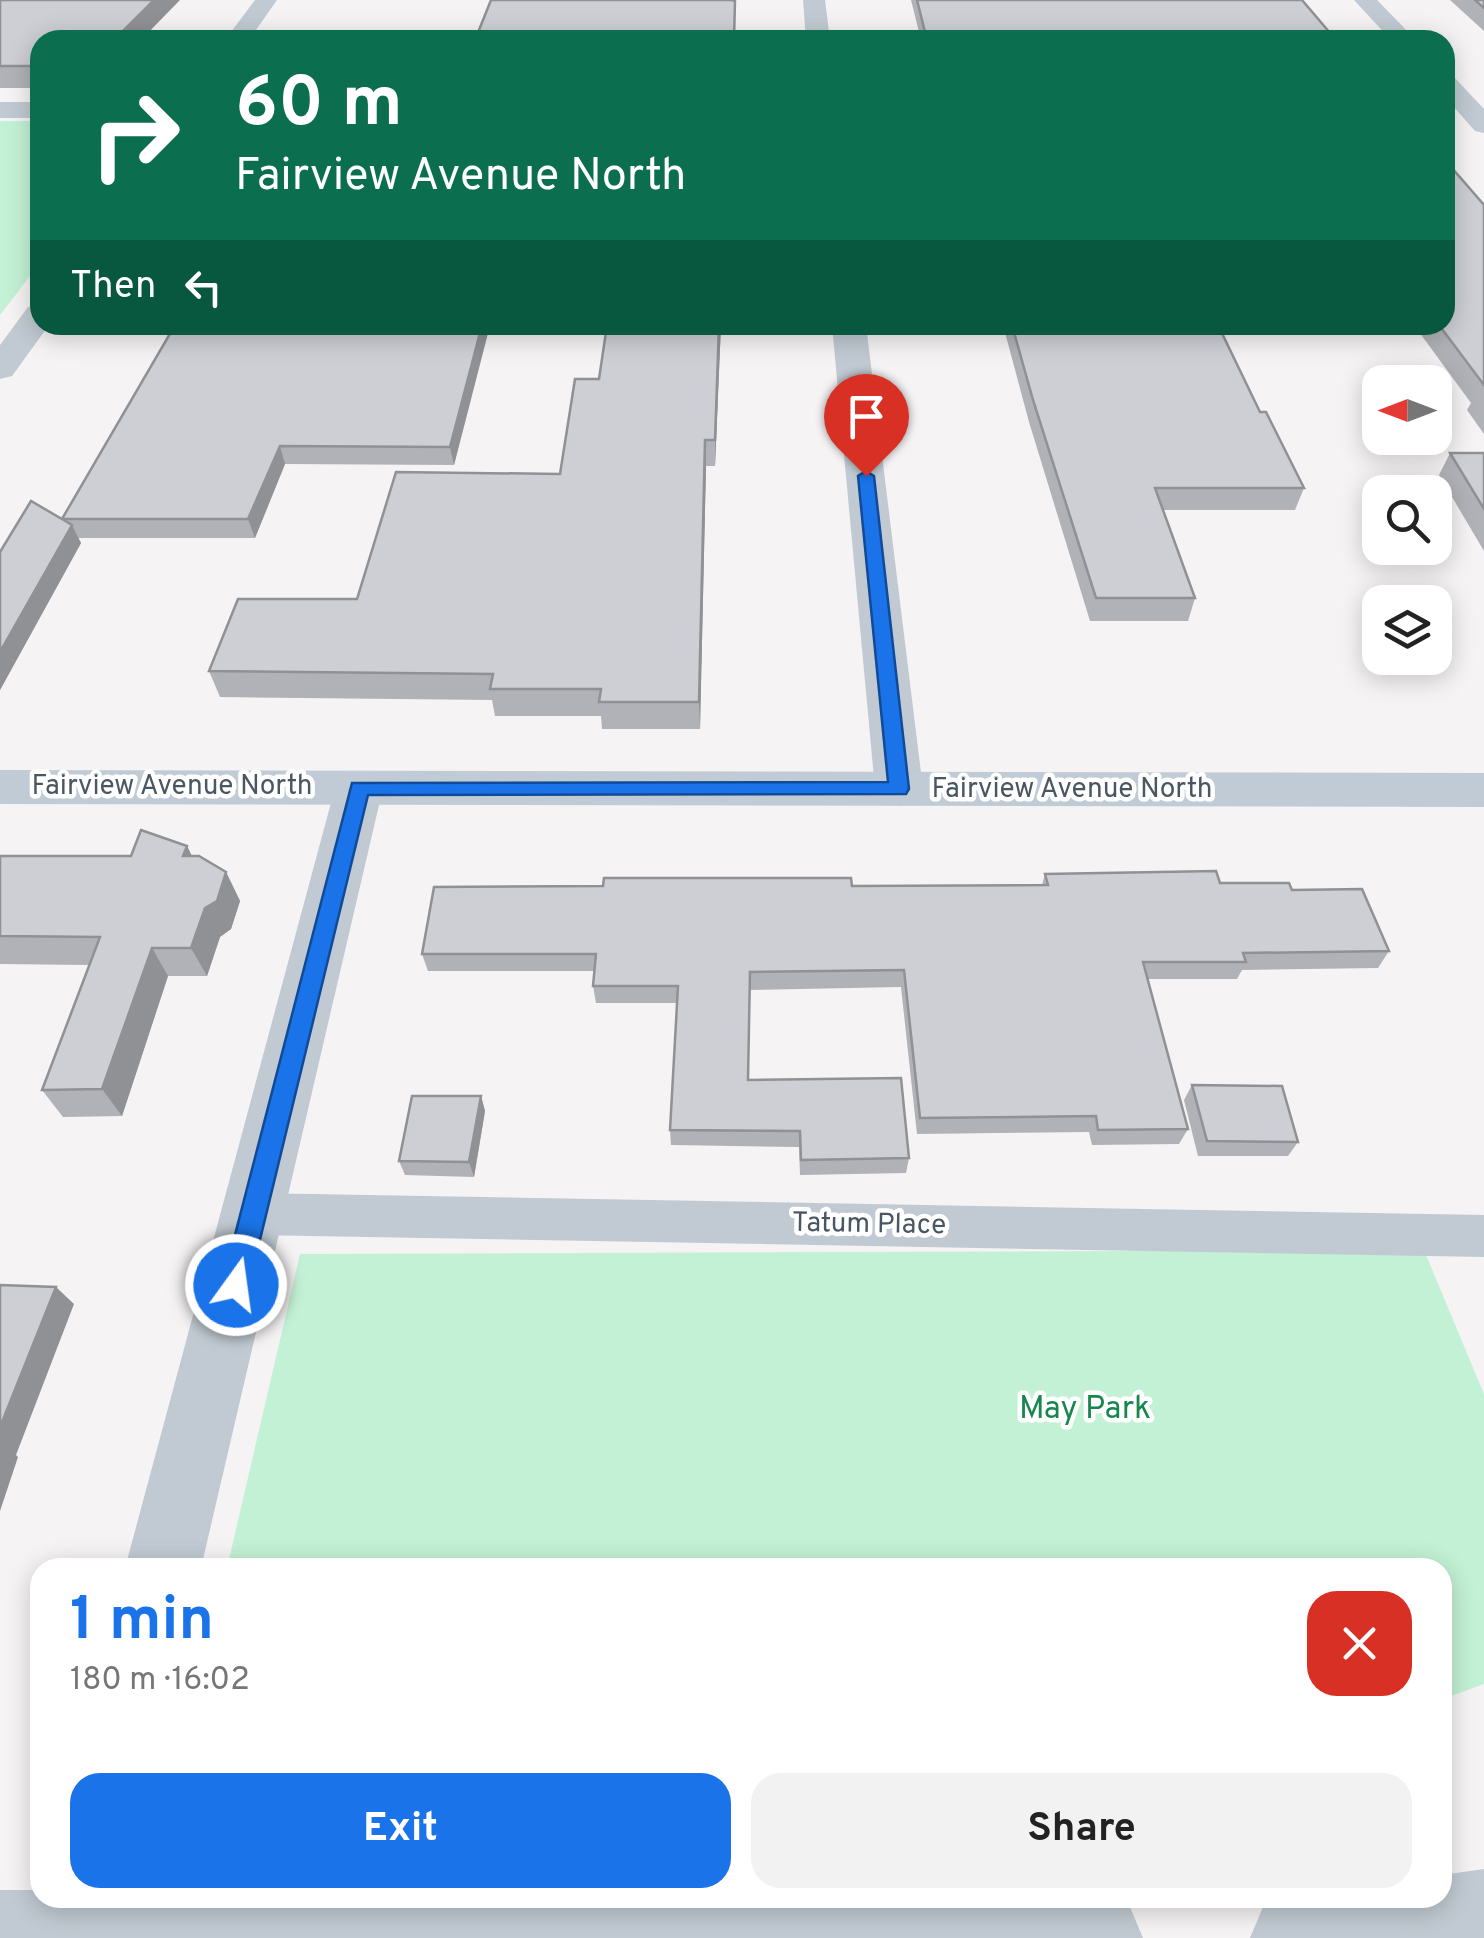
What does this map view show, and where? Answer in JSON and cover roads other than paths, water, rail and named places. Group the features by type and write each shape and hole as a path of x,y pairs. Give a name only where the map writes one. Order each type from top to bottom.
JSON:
{"street":[{"path":"245,30 266,0"},
{"path":"814,0 817,30"},
{"path":"1365,0 1394,30"},
{"path":"0,110 30,110"},
{"path":"0,369 30,328"},
{"path":"850,335 899,789"},
{"name":"Fairview Avenue North","path":"0,787 1484,790"},
{"path":"167,1558 359,788"},
{"path":"1294,1938 1484,1912"},
{"path":"47,1922 1099,1938"}],"lane":[{"name":"Tatum Place","path":"254,1214 1484,1236"}],"park label":[{"name":"May Park","path":"1085,1410"}]}
